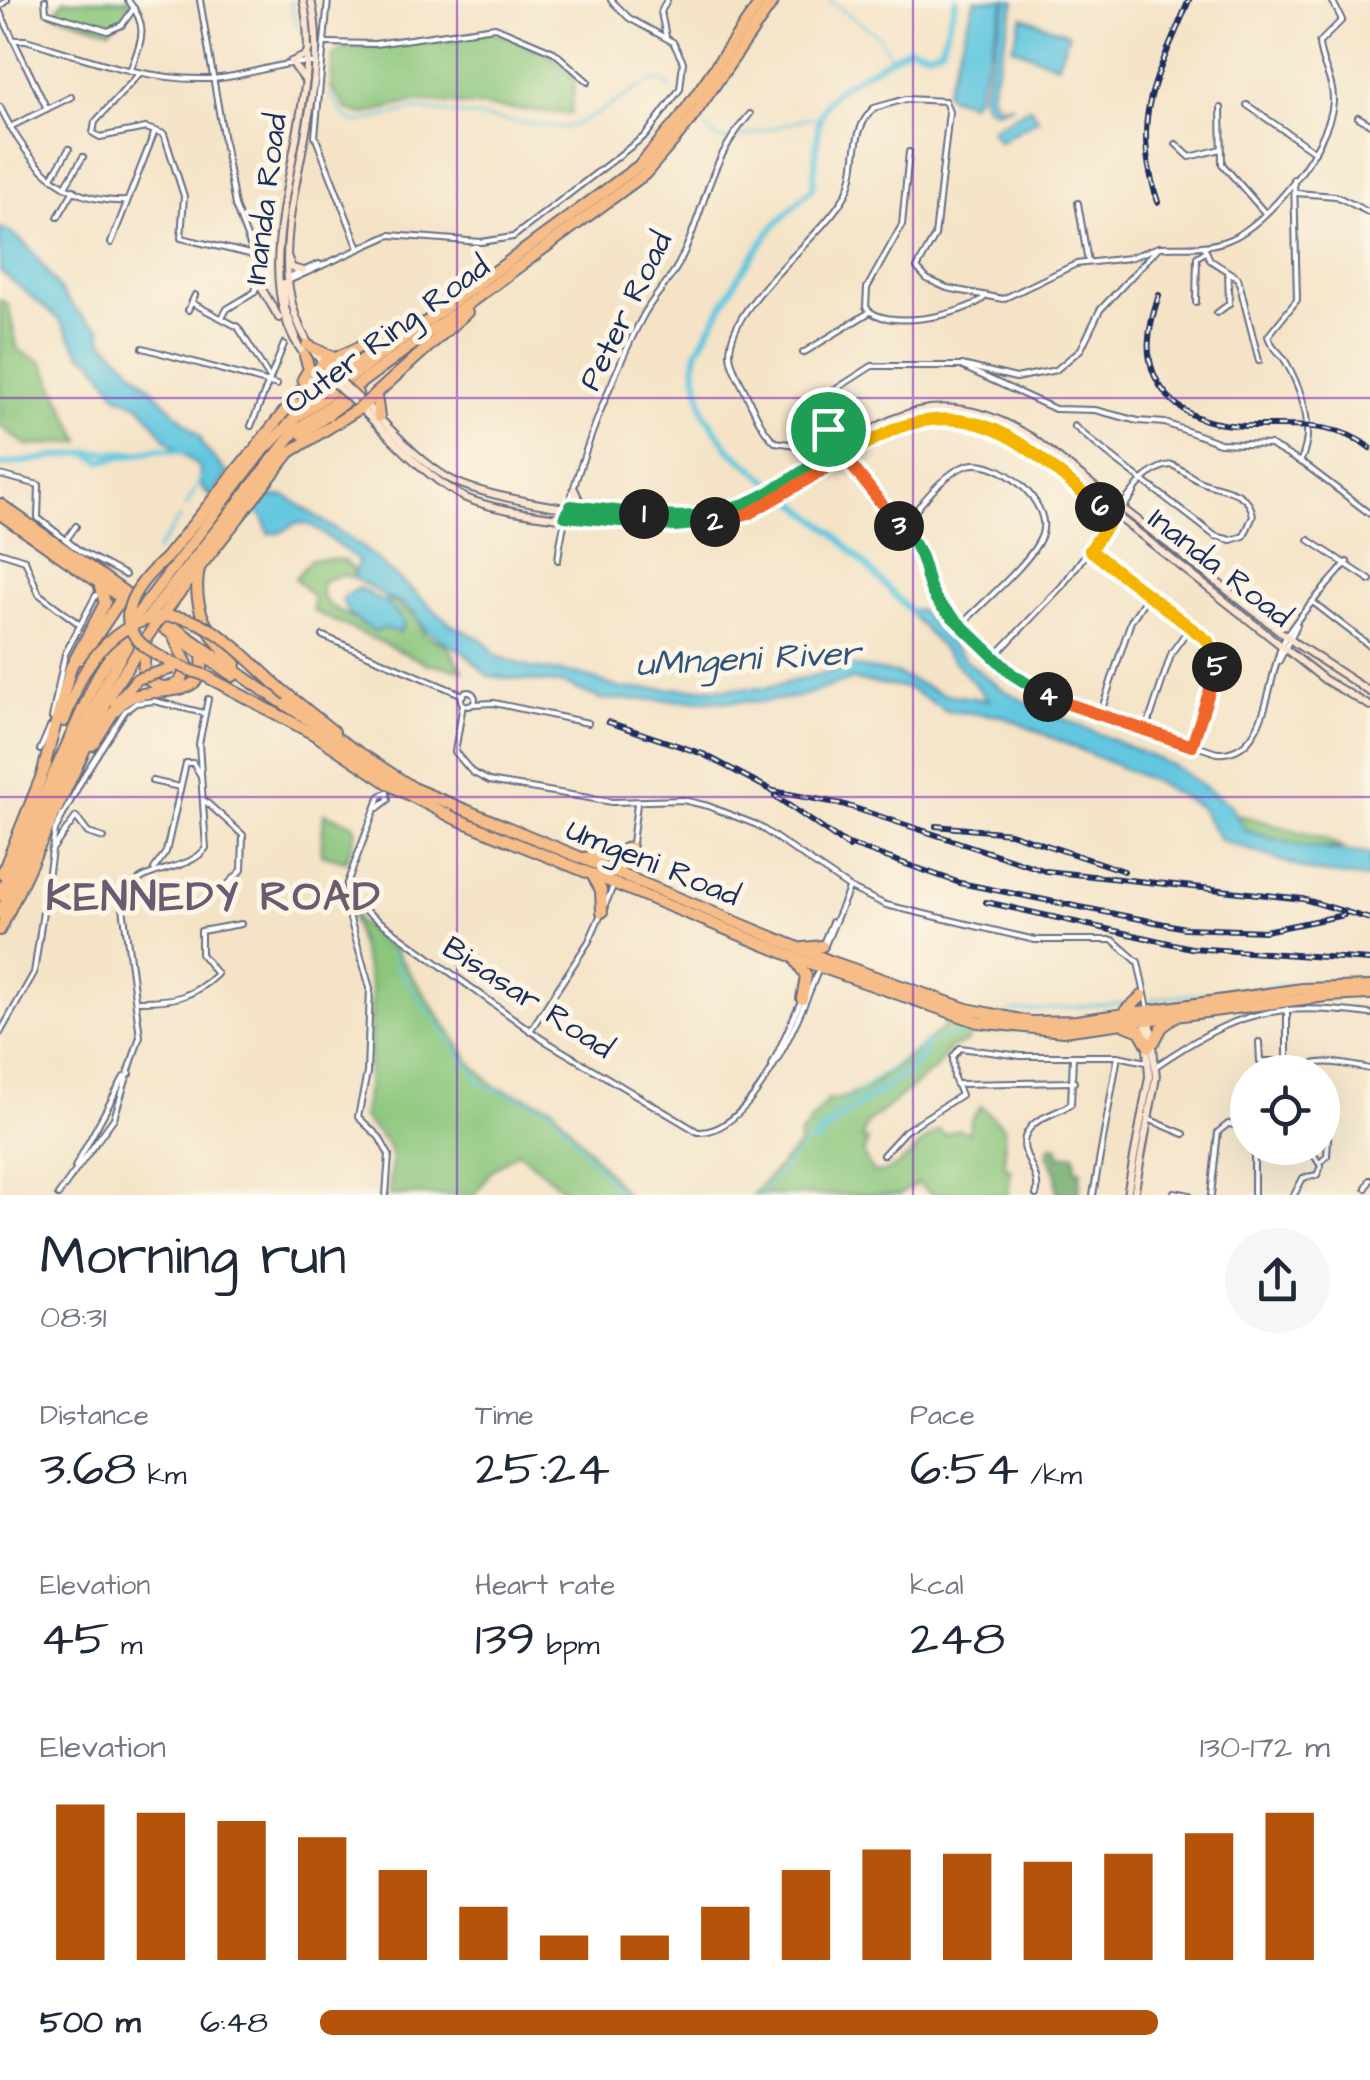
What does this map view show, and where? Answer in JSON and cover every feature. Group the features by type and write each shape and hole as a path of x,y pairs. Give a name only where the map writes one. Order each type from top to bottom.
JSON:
{"highway":[{"name":"Outer Ring Road","path":"0,895 98,674 166,594 197,538 264,458 307,409 610,190 652,153 762,0"},
{"name":"Outer Ring Road","path":"264,458 320,410 622,194 658,160 774,0"},
{"path":"264,458 296,409 416,322 527,250"},
{"path":"66,692 95,638 132,583 164,556 197,538 243,463 308,438 366,407 382,386 505,279"},
{"path":"264,458 478,302"},
{"path":"286,406 320,366 416,322"},
{"path":"0,504 125,586 142,588 156,580 265,478 264,458 286,406 308,372 304,350 338,356"},
{"name":"Umgeni Road","path":"0,514 413,798 592,874 616,879"},
{"path":"197,538 203,559 196,596 202,618 238,666 288,701"},
{"path":"67,546 196,642 288,701"},
{"path":"164,556 134,590 129,619 144,649 204,675 321,738"},
{"path":"165,629 188,662 186,675 174,686 155,685 142,672 150,632 166,594 203,559"},
{"path":"43,771 71,668 105,603 104,593 92,578"},
{"path":"0,879 78,685 93,655 115,634 145,620 179,618 199,623 222,637 288,701"},
{"path":"0,930 118,678 150,632"},
{"name":"Outer Ring Road","path":"0,914 130,633"},
{"path":"91,746 126,700 146,693 172,693 190,684 198,674 203,655 196,642"},
{"path":"74,772 124,690 137,679 179,667"},
{"name":"Umgeni Road","path":"288,701 421,792 616,879 791,951 1000,1018 1076,1021 1147,1015 1289,991 1370,991"},
{"path":"567,855 600,858 630,847"},
{"path":"592,874 602,890 602,912"},
{"path":"802,999 805,973 791,951 813,950 819,958"},
{"name":"Umgeni Road","path":"819,958 839,974 1008,1028 1064,1030 1120,1024 1147,1015 1179,1016 1370,991"},
{"path":"814,979 822,973 839,974"},
{"path":"1076,1021 1131,1008 1142,996"},
{"path":"1120,1024 1140,1032 1152,1048 1162,1026 1179,1016"}],"main road":[{"name":"Inanda Road","path":"307,0 313,64 306,86 276,273 282,315 304,350 366,407 425,470 467,498 499,508 684,526 733,519 798,480 840,447 906,415 940,410 974,413 1031,437 1289,638 1349,682 1370,692"},
{"name":"Inanda Road","path":"304,350 286,281 313,64 307,0"},
{"path":"306,86 293,64 305,56 310,46"},
{"path":"287,252 292,268 303,270"},
{"path":"276,273 286,281"},
{"path":"257,288 304,350"},
{"name":"Inanda Road","path":"798,480 886,432 918,422 950,419 985,424 1027,445 1333,686 1370,706"},
{"name":"Inanda Road","path":"387,430 428,464 466,486 494,496 690,518 728,512 769,499"},
{"path":"574,490 584,507"},
{"path":"1130,1195 1148,1119 1153,1066 1147,1015"},
{"path":"1130,1195 1153,1066"}],"street":[{"path":"7,0 0,9 47,108"},
{"path":"45,0 46,12 108,31 122,24 134,8"},
{"path":"128,0 144,34 130,71"},
{"path":"200,0 235,206 254,255 257,288 227,309 222,318"},
{"path":"328,0 316,140 358,246"},
{"path":"286,281 358,246 397,234 486,242 529,229 660,120 683,77 679,52 666,37 629,18 611,0"},
{"path":"666,0 661,12 666,37"},
{"path":"1196,302 1197,257 1205,249 1238,236 1265,214 1323,139 1333,100 1332,81 1318,43 1342,20 1332,0"},
{"path":"326,43 375,44 495,28 554,52 588,82"},
{"path":"14,40 22,39 140,74 214,79 278,66 313,64"},
{"path":"212,66 228,76"},
{"path":"140,74 92,131 100,137 156,130 169,140 184,192 181,238 254,255"},
{"path":"10,128 71,97"},
{"path":"827,426 814,427 792,446 779,444 767,434 730,353 759,290 826,225 846,194 854,170 854,142 870,111 902,100 945,102 950,122 936,228 917,270 947,288 1012,297 1036,280 1088,262 1129,258 1158,247 1205,249 1239,280 1259,361"},
{"path":"1247,105 1314,152"},
{"path":"0,108 20,148 52,176 93,202 127,201"},
{"path":"1222,108 1223,166 1265,214"},
{"name":"Peter Road","path":"558,560 565,516 641,319 679,262 710,174 728,139 750,114"},
{"path":"1358,118 1370,124"},
{"path":"111,243 156,130"},
{"path":"1176,144 1190,157 1221,148"},
{"path":"52,176 70,149"},
{"path":"870,312 866,292 902,222 910,152"},
{"path":"66,185 84,157"},
{"path":"1294,179 1292,215 1300,272 1297,300 1268,336 1287,364 1306,414 1307,446 1300,462"},
{"path":"58,217 74,190"},
{"path":"1296,193 1336,196 1370,213"},
{"path":"1078,203 1088,262"},
{"path":"1158,247 1100,310 1081,349 1060,368 1042,376 1016,378 969,364 896,362 867,368 833,391 824,407 827,426 860,478 923,553 936,600 994,657 1035,690 1220,754 1244,746 1255,730 1289,638 1346,562"},
{"path":"286,281 324,263"},
{"path":"1217,313 1228,304 1228,272"},
{"path":"188,310 196,295"},
{"path":"803,353 870,312 896,320 961,310 985,296"},
{"path":"192,303 241,330 268,379"},
{"path":"251,426 284,344"},
{"path":"143,348 268,379 276,385"},
{"path":"960,366 1050,408 1095,410 1138,422 1165,422 1220,443 1264,443 1300,462 1370,514"},
{"path":"994,657 1090,550 1144,480 1154,469 1172,465 1245,498 1253,511 1252,525 1240,538 1220,538 1144,480 1074,426"},
{"path":"901,527 955,472 971,464 991,466 1038,504 1044,526 1038,544 961,625"},
{"path":"0,475 40,486 37,516 67,546 125,575"},
{"path":"67,546 76,526"},
{"path":"1309,540 1370,580"},
{"path":"1090,550 1211,644 1218,664 1192,746"},
{"path":"0,552 25,560 39,594 81,626"},
{"path":"1100,715 1131,621 1148,594"},
{"path":"40,750 53,715 63,659 96,595"},
{"path":"1314,603 1370,646"},
{"path":"1146,730 1172,652 1190,626"},
{"path":"323,636 463,695 470,703"},
{"path":"463,695 470,703"},
{"path":"151,872 194,860 204,852 208,837 198,744 208,699"},
{"path":"0,1033 34,970 57,825 77,786 132,705 154,701 204,713"},
{"path":"470,703 483,702 588,723"},
{"path":"470,703 461,716 455,752 482,778 636,803 687,800 765,830 850,888 886,905 1034,940 1113,940 1133,955 1147,1015"},
{"path":"58,1195 114,1118 140,1036 139,1001 123,903 130,888 151,872 166,853 187,762 193,763 201,776"},
{"path":"152,781 180,787"},
{"path":"205,802 243,833 242,870 228,884"},
{"path":"530,1032 589,941 638,826 636,803"},
{"path":"375,810 347,883 347,909 370,988 367,1073 358,1117 387,1150 386,1195"},
{"path":"51,851 75,818 88,834 104,838"},
{"path":"762,1082 850,888"},
{"name":"Bisasar Road","path":"349,899 530,1032 698,1132 725,1124 762,1082"},
{"path":"762,1082 782,1054 835,918"},
{"path":"139,1001 180,1000 194,994 216,974 201,954 200,931 241,924"},
{"path":"1141,977 1147,1015"},
{"path":"883,1155 905,1132 959,1097 953,1057 960,1048 1026,1057 1138,1057 1153,1066 1224,1023 1287,1009 1326,1006 1370,1014"},
{"path":"1287,1009 1288,1055"},
{"path":"519,1024 538,1020"},
{"path":"1259,1042 1260,1055"},
{"path":"1138,1057 1152,1048 1173,1054"},
{"path":"1092,1195 1118,1056"},
{"path":"1036,1195 1039,1182 1025,1154 1025,1137 1037,1122 1070,1104 1073,1057"},
{"path":"1340,1064 1370,1068"},
{"path":"959,1084 1074,1082"},
{"path":"1148,1119 1184,1134"},
{"path":"1211,1195 1218,1132 1230,1124"},
{"path":"1254,1165 1254,1194 1264,1195"},
{"path":"1294,1195 1305,1177 1319,1173 1320,1165"},
{"path":"1366,1188 1370,1180"},
{"path":"1174,1192 1189,1195"}],"green space":[{"path":"64,0 128,0 134,7 110,30 55,14"},
{"path":"489,30 548,52 575,79 571,114 417,101 362,115 347,110 331,88 333,55 343,48 447,40"},
{"path":"0,300 8,305 18,350 43,363 81,442 28,446 0,426"},
{"path":"311,559 343,560 355,571 353,577 341,575 322,581 322,597 329,605 375,631 403,622 387,604 391,600 418,618 425,636 447,645 463,670 428,664 313,611 313,597 295,578"},
{"path":"324,813 353,824 356,832 346,861 321,854"},
{"path":"1236,814 1326,839 1342,848 1271,841 1246,829 1235,820"},
{"path":"349,906 355,909 357,921 392,947 472,1064 495,1087 552,1106 626,1195 570,1195 518,1151 490,1172 475,1195 389,1195 392,1158 388,1145 362,1117 368,1089 372,990"},
{"path":"944,1018 973,1029 967,1042 949,1048 936,1068 866,1124 862,1139 868,1140 863,1154 873,1173 892,1169 939,1130 944,1135 959,1129 969,1133 971,1120 981,1106 1004,1127 1005,1167 1011,1169 1008,1195 933,1195 917,1183 900,1195 752,1195 800,1144 798,1138 828,1099 856,1093 889,1072 946,1026"},
{"path":"1050,1146 1058,1147 1060,1156 1075,1154 1076,1170 1081,1170 1079,1195 1057,1195 1056,1171 1047,1155"}],"water":[{"path":"975,0 1005,0 976,97 970,103 948,96 946,90"},
{"path":"1007,0 1015,1 990,95 998,106 1014,105 995,110 985,106 981,96"},
{"path":"1023,17 1069,34 1057,65 1012,47"},
{"path":"1030,107 1038,119 998,142 991,129"},
{"path":"0,228 28,248 73,306 101,328 102,339 201,438 202,445 228,474 210,497 202,487 199,467 167,441 141,406 118,396 94,361 81,354 60,320 0,271"},
{"path":"286,496 363,548 452,625 483,640 497,656 530,668 579,674 621,689 768,688 850,666 894,673 943,694 989,700 906,609 919,610 968,662 999,687 1031,705 1174,766 1230,805 1246,831 1304,847 1370,854 1370,879 1314,872 1220,840 1200,807 1153,781 1002,716 947,711 908,688 851,680 798,697 760,702 600,699 565,684 488,676 465,653 426,631 412,611 396,601 389,599 387,604 404,622 400,633 386,628 375,631 354,618 342,598 359,588 383,602 386,597 354,578 358,560 311,525 296,523 280,533 268,533 264,519 252,506 258,497"}],"waterway":[{"path":"290,0 297,27"},
{"path":"829,0 879,36 891,58"},
{"path":"912,613 834,533 730,450 704,413 695,366 697,351 739,276 773,227 813,187 819,120 827,101 841,87 909,47 928,52 941,48 956,0"},
{"path":"330,95 346,118 357,123 418,109 562,128 590,118 654,82 663,81 671,90"},
{"path":"704,126 720,140 731,140 809,118 819,120"},
{"path":"0,465 85,453 102,461 158,449 183,452"},
{"path":"86,452 137,453"},
{"path":"186,507 201,478"},
{"path":"156,551 180,517"},
{"path":"392,952 398,968 482,1084 550,1109 621,1195"},
{"path":"1151,999 1370,976"},
{"path":"1009,1012 1125,1003"},
{"path":"758,1195 844,1103 922,1045 968,1030"},
{"path":"815,1143 925,1053"}],"railway":[{"path":"1158,202 1146,145 1147,121 1157,76 1189,0"},
{"path":"1159,295 1149,355 1156,379 1184,410 1208,421 1235,425 1319,428 1346,434 1370,448"},
{"path":"608,722 703,754 773,791 842,804 1046,871 1303,899 1370,919"},
{"path":"775,796 849,847"},
{"path":"936,826 1010,833 1124,871"},
{"path":"840,841 960,883 1185,928 1265,931 1344,915"},
{"path":"986,902 1191,948 1370,960"}],"district":[{"name":"KENNEDY ROAD","path":"214,898"}],"route":[{"path":"950,419 985,424 1027,445 1113,517 1090,550 1206,638 1216,653 1216,674 1192,746 1058,701 1012,674 936,600 921,548 878,504 845,457 758,509 733,519 684,526 565,516 571,506 680,518 737,510 766,496 838,448 828,429 848,454 906,424 950,419"}],"water label":[{"name":"uMngeni River","path":"748,659"}]}
